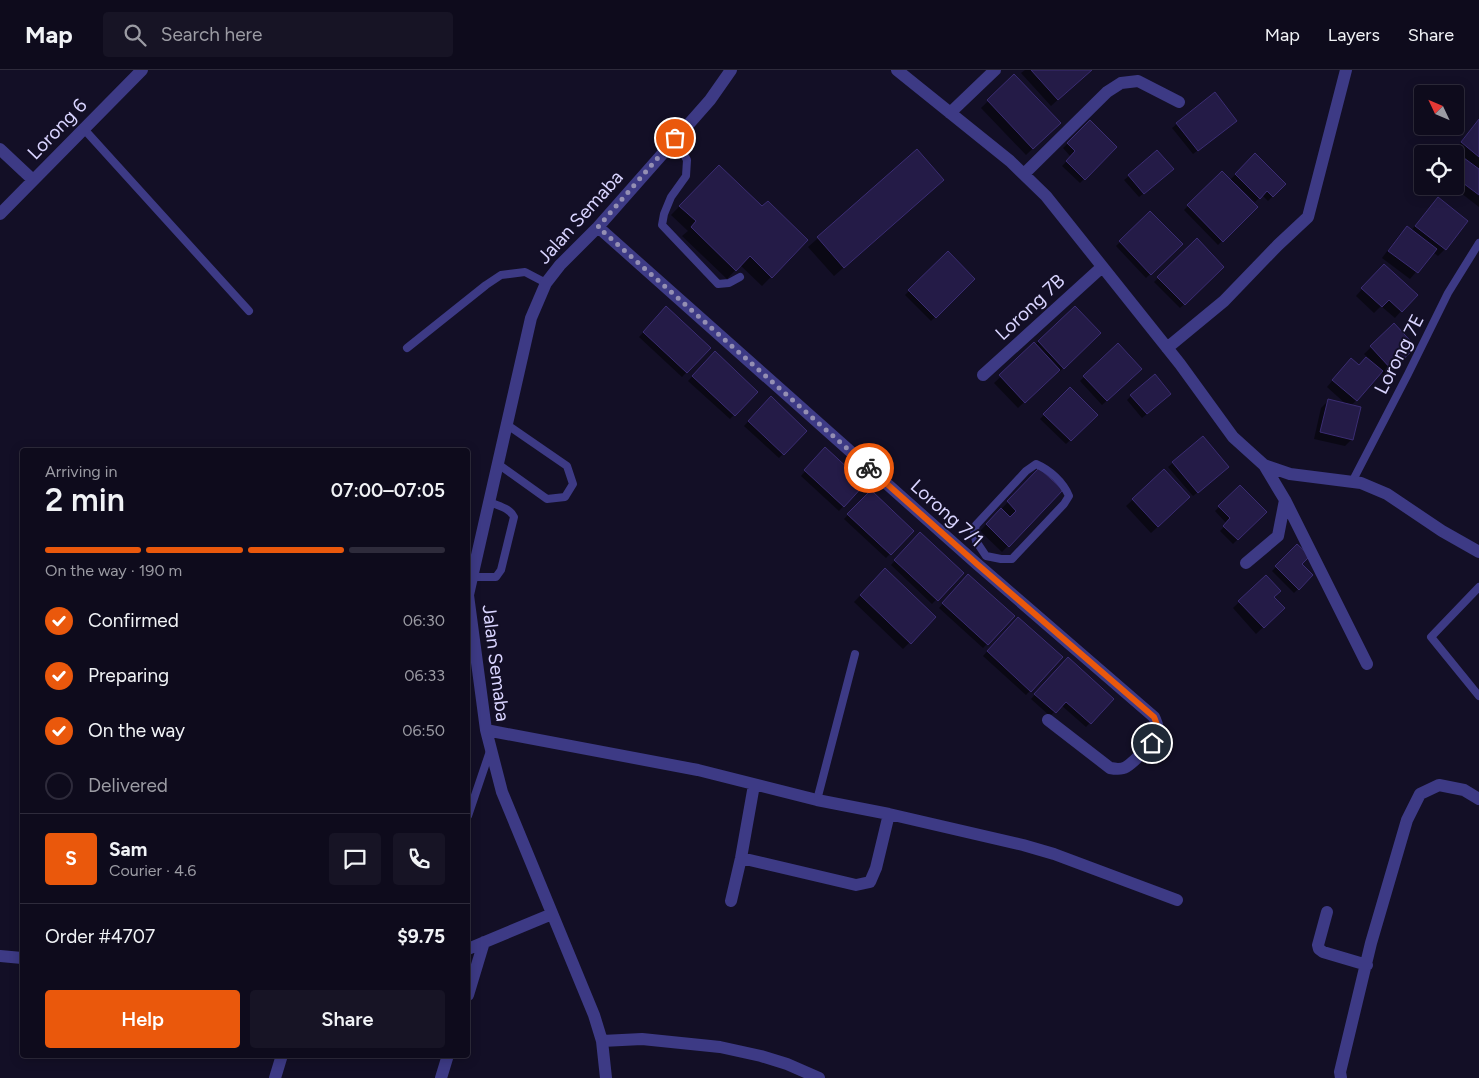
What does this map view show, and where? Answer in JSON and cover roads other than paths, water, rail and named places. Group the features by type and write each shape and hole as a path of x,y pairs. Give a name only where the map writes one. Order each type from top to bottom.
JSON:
{"street":[{"name":"Lorong 6","path":"0,214 142,70"},
{"name":"Jalan Semaba","path":"470,586 532,318 546,283 560,265 598,227 710,100 731,70"},
{"path":"897,70 1010,161 1046,196 1167,348 1233,436 1264,465 1285,500 1367,664"},
{"path":"950,114 995,70"},
{"path":"1167,348 1224,301 1308,217 1346,70"},
{"path":"1024,174 1108,92 1121,84 1138,82 1179,102"},
{"path":"0,149 33,180"},
{"name":"Lorong 7/1","path":"598,227 982,560 1154,717 1158,725 1157,734 1152,743 1124,768 1117,769 1110,768 1048,720"},
{"name":"Lorong 7B","path":"983,376 1102,267"},
{"path":"1264,465 1290,474 1361,483 1388,494 1442,531 1479,552"},
{"path":"1246,563 1278,536 1285,500"},
{"name":"Jalan Semaba","path":"470,610 486,730 502,792 594,1015 602,1041 606,1078"},
{"path":"486,730 698,770 754,786 889,814 1023,846 1054,854 1177,900"},
{"path":"1341,1078 1340,1072 1371,943 1406,820 1420,794 1439,785 1464,790 1479,799"},
{"path":"731,901 754,786"},
{"path":"740,858 856,885 870,882 876,868 889,814"},
{"path":"1327,912 1318,945 1319,949 1367,965"},
{"path":"470,948 552,914"},
{"path":"470,988 484,942"},
{"path":"0,956 20,958"},
{"path":"602,1041 642,1040 720,1047 787,1064 819,1078"},
{"path":"275,1078 281,1058"},
{"path":"441,1078 447,1058"}],"lane":[{"path":"84,128 249,311"},
{"path":"675,138 687,160 686,176 671,197 662,225 718,284 729,283 740,277"},
{"name":"Lorong 7E","path":"1352,482 1448,293 1479,243"},
{"path":"407,348 501,275 525,272 546,283"},
{"path":"498,464 547,499 565,497 573,484 567,466 506,424"},
{"path":"1036,464 1044,467 1065,486 1069,496 1064,504 1012,559 982,560 974,533 976,525 1026,471 1036,464"},
{"path":"472,577 496,577 501,570 514,517 509,510 490,502"},
{"path":"1479,587 1431,637 1479,696"},
{"path":"817,800 854,654"},
{"path":"470,810 490,749"}]}
